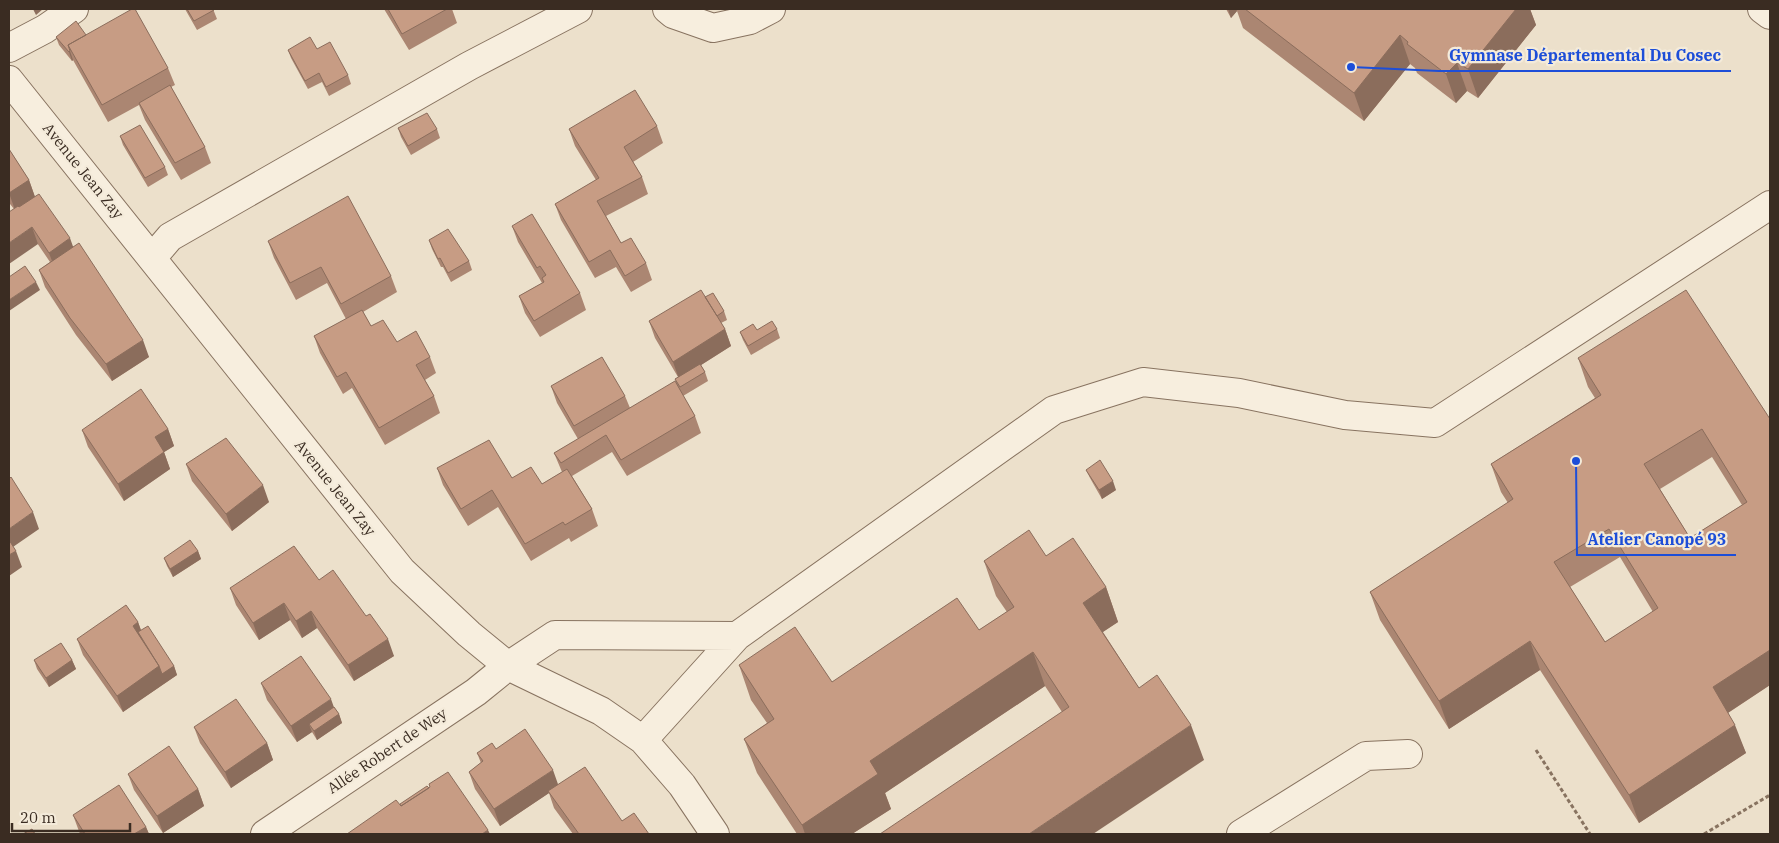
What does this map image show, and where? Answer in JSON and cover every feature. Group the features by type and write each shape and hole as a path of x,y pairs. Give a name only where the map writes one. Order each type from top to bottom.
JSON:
{"street":[{"path":"9,48 45,29 74,9"},
{"path":"152,258 170,238 469,66 578,9"},
{"path":"667,9 673,14 713,28 750,20 771,9"},
{"path":"1762,9 1770,15"},
{"name":"Avenue Jean Zay","path":"9,80 402,571 469,634 508,666 601,711 643,740 682,785 715,834"},
{"path":"643,740 737,636 1054,410 1143,382 1239,393 1345,415 1435,423 1770,205"},
{"name":"Allée Robert de Wey","path":"264,834 476,692 508,666 555,635 737,636"},
{"path":"1241,834 1366,756 1408,754"}],"path":[{"path":"1536,750 1590,834"},
{"path":"1704,834 1770,796"}],"building":[{"path":"135,9 168,68 102,105 68,45"},
{"path":"187,9 213,9 214,10 194,21"},
{"path":"388,9 447,9 402,34"},
{"path":"1245,9 1516,9 1468,69 1457,63 1446,74 1407,44 1408,42 1400,35 1354,93"},
{"path":"76,21 86,35 68,45 69,52 56,37"},
{"path":"310,37 317,49 330,42 348,75 326,87 319,73 305,81 288,50"},
{"path":"170,85 205,147 175,163 139,103"},
{"path":"635,90 657,126 624,147 642,177 597,201 621,243 631,238 646,263 625,276 610,250 589,262 555,204 599,178 569,129"},
{"path":"427,113 437,129 408,146 398,128"},
{"path":"140,125 165,167 145,178 120,136"},
{"path":"9,149 29,180 9,193"},
{"path":"39,194 70,238 49,253 32,227 9,243 9,212"},
{"path":"348,196 391,276 341,304 321,267 290,283 268,241"},
{"path":"532,214 580,293 534,321 519,296 544,282 542,278 546,275 540,266 537,268 512,226"},
{"path":"448,229 469,261 448,273 440,258 438,259 429,240"},
{"path":"79,243 143,340 106,364 70,318 39,270"},
{"path":"25,266 36,282 9,300 9,277"},
{"path":"701,290 725,329 673,362 649,321"},
{"path":"1686,290 1770,419 1770,650 1713,687 1735,725 1629,795 1530,641 1439,701 1370,592 1513,499 1491,464 1601,395 1578,358","holes":["1702,429 1747,502 1690,538 1644,464","1609,529 1658,608 1605,642 1554,562"]},
{"path":"713,293 724,311 717,316 705,297"},
{"path":"362,310 371,326 383,320 397,342 416,331 430,357 416,365 434,396 379,428 346,372 337,377 314,336"},
{"path":"772,321 777,329 748,346 740,332 753,324 757,330"},
{"path":"602,357 625,396 574,426 551,386"},
{"path":"700,364 705,372 680,387 675,379"},
{"path":"675,381 695,416 621,460 606,435 561,463 554,453"},
{"path":"141,389 168,429 155,437 164,452 118,484 82,430"},
{"path":"226,438 263,485 226,514 186,464"},
{"path":"489,440 512,478 531,467 542,484 567,469 592,509 565,525 563,522 525,544 492,490 461,509 437,468"},
{"path":"1100,460 1113,481 1099,490 1086,470"},
{"path":"11,477 33,512 9,529 9,479"},
{"path":"1029,530 1046,556 1073,538 1106,587 1083,603 1139,688 1157,675 1191,725 1029,834 880,834 1069,707 1033,652 870,761 878,774 802,825 744,739 774,719 739,665 795,627 832,682 957,598 979,630 1014,607 984,561"},
{"path":"9,540 16,551 9,555"},
{"path":"190,540 198,551 170,569 164,558"},
{"path":"294,546 319,580 333,570 366,616 370,614 388,639 348,665 311,611 296,621 284,603 253,623 230,588"},
{"path":"126,605 138,622 133,626 159,666 117,696 77,639"},
{"path":"148,626 174,666 162,674 138,632"},
{"path":"61,643 72,660 46,678 34,660"},
{"path":"301,656 331,699 291,726 261,683"},
{"path":"236,699 267,743 225,772 194,727"},
{"path":"334,707 339,714 314,731 309,724"},
{"path":"525,729 553,770 494,809 469,772 483,761 477,753 492,743 496,749"},
{"path":"169,746 198,789 157,816 128,774"},
{"path":"585,767 622,821 634,813 649,834 579,834 548,791"},
{"path":"448,772 488,830 482,834 347,834 396,800 401,806 430,787 429,784"},
{"path":"119,785 146,827 134,834 85,834 73,815"},
{"path":"427,786 429,788 401,806 400,804"},
{"path":"32,829 35,834 23,834"}],"place":[{"name":"Gymnase Départemental Du Cosec","path":"1351,67"},
{"name":"Atelier Canopé 93","path":"1576,461"}]}
